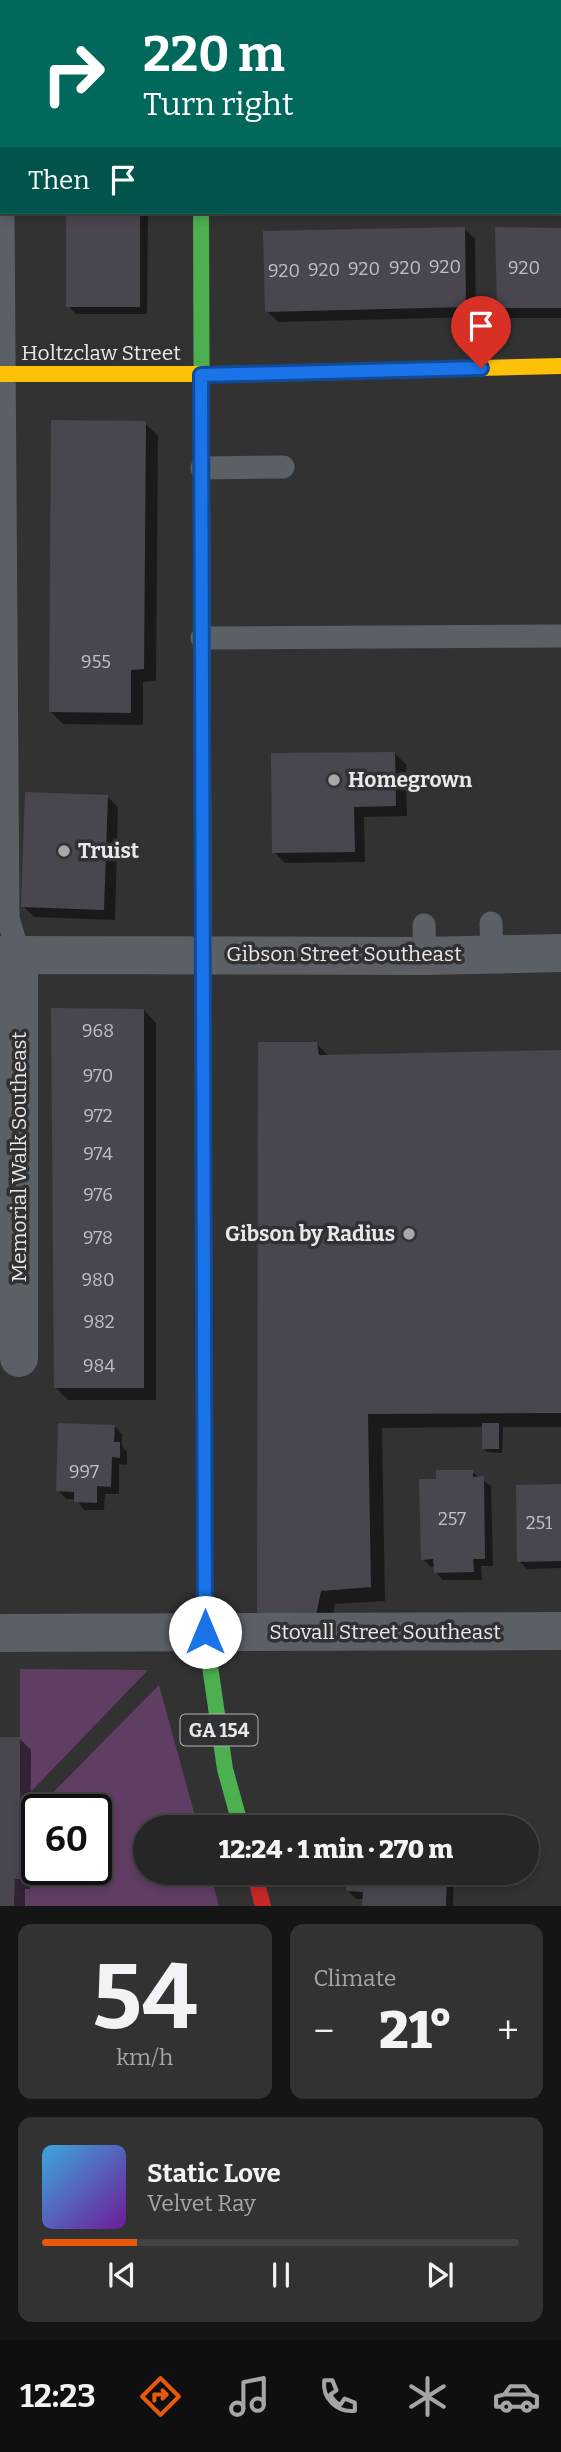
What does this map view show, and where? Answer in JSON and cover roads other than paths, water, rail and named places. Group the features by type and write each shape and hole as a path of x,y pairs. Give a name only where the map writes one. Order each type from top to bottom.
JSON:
{"main road":[{"name":"GA 154","path":"201,214 205,1632 225,1769 238,1815"},
{"name":"Holtzclaw Street","path":"2,374 201,375 561,366"},
{"path":"257,1885 263,1906"}],"street":[{"name":"Gibson Street Southeast","path":"10,955 203,954 492,939 561,953"},
{"name":"Memorial Walk Southeast","path":"10,955 10,1136 19,1358"},
{"name":"Stovall Street Southeast","path":"0,1633 561,1632"}],"lane":[{"path":"3,214 3,746 10,955"},
{"path":"202,468 283,467"},
{"path":"202,638 561,636"}],"place":[{"name":"Homegrown","path":"334,780"},
{"name":"Truist","path":"64,851"},
{"name":"Gibson by Radius","path":"409,1234"}]}
